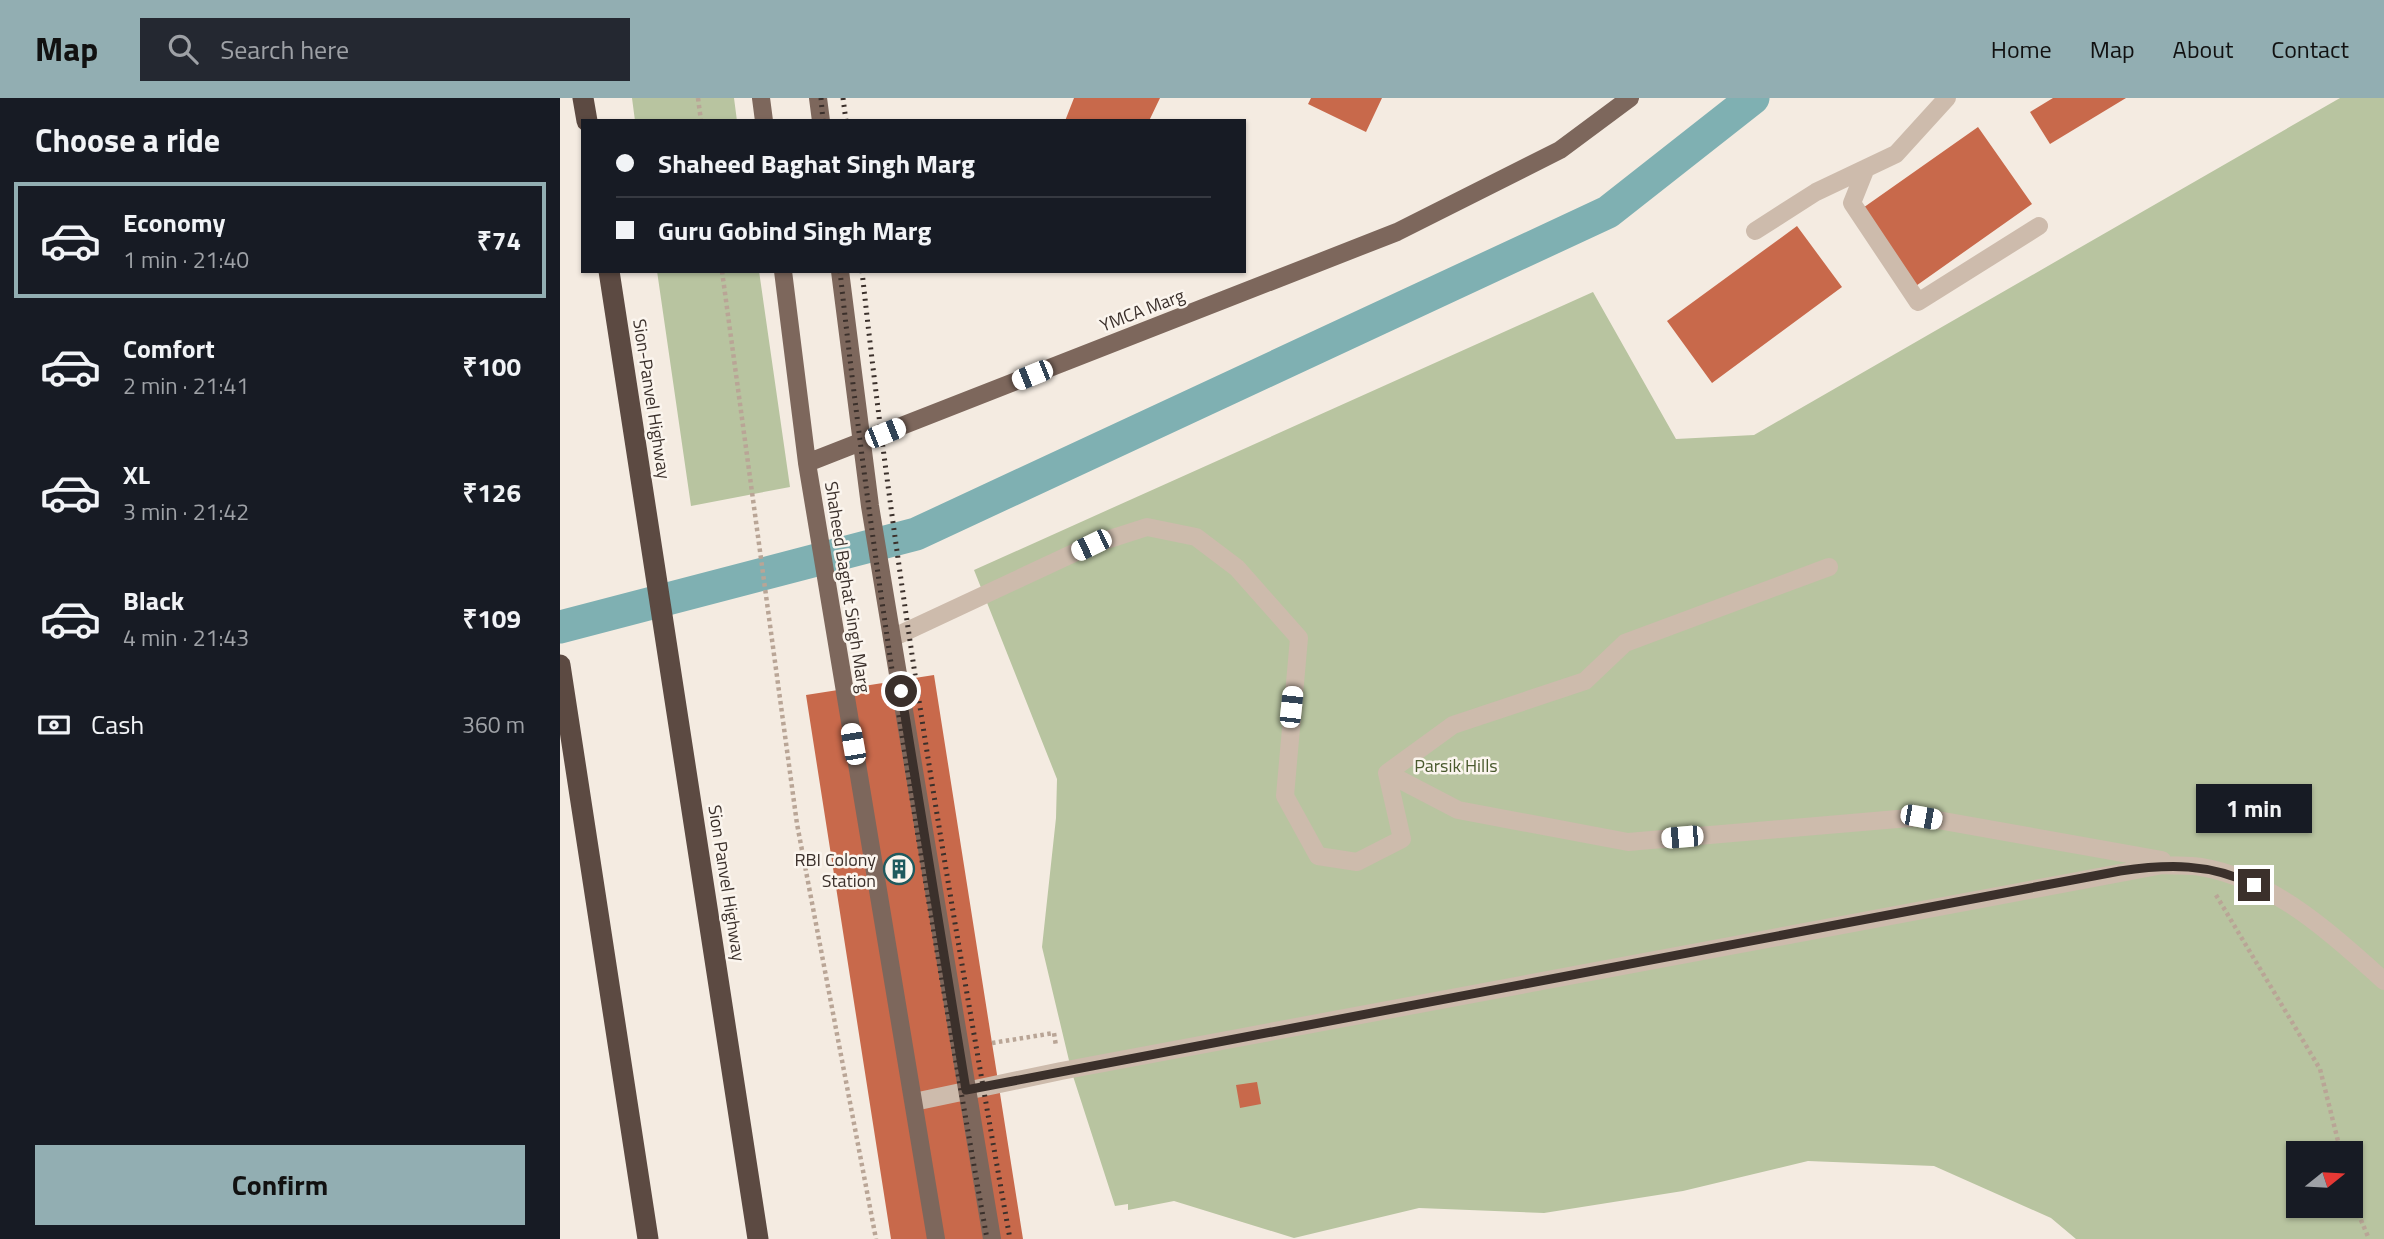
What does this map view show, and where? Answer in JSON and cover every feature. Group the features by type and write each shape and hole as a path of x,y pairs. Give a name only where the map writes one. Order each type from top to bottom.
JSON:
{"highway":[{"path":"583,98 587,119"},
{"name":"Sion-Panvel Highway","path":"609,273 649,533"},
{"name":"Sion Panvel Highway","path":"649,533 758,1239"},
{"path":"560,665 648,1239"}],"main road":[{"path":"761,98 764,119"},
{"path":"818,98 821,119"},
{"name":"YMCA Marg","path":"807,463 1397,232 1560,150 1630,98"},
{"name":"Shaheed Baghat Singh Marg","path":"783,273 807,463 834,634 936,1239"},
{"name":"Shaheed Baghat Singh Marg","path":"841,273 870,506 992,1239"}],"street":[{"path":"1755,231 1816,192 1896,155 1947,98"},
{"path":"1867,168 1852,203 1918,302 2039,226"},
{"path":"891,630 1091,545 1147,527 1196,537 1237,568 1298,638 1285,796 1318,856 1357,862 1402,839 1387,773"},
{"path":"1387,773 1453,725 1585,681 1625,643 1829,567"},
{"path":"1387,773 1458,810 1628,842 1921,817 2200,867 2236,876 2271,894 2311,920 2384,981"},
{"path":"914,1102 2120,871 2163,865 2200,867"}],"path":[{"path":"698,98 701,119"},
{"path":"722,273 797,824 876,1239"},
{"path":"2200,867 2320,1069 2338,1141"},
{"path":"992,1043 1054,1033"},
{"path":"2360,1218 2369,1239"}],"green space":[{"path":"632,98 734,98 737,119 635,119"},
{"name":"Parsik Hills","path":"2340,98 2384,98 2384,1239 2076,1239 2051,1218 1934,1166 1808,1161 1683,1191 1544,1213 1419,1208 1294,1238 1174,1201 1128,1210 1128,1204 1115,1206 1072,1073 1042,947 1056,818 1057,779 974,570 1593,292 1676,439 1754,435"},
{"path":"657,273 759,273 790,487 691,506"}],"building":[{"path":"1074,98 1160,98 1150,119 1066,119"},
{"path":"1311,98 1382,98 1366,132 1308,104"},
{"path":"2053,98 2126,98 2050,144 2030,112"},
{"path":"1978,127 2032,204 1913,288 1860,210"},
{"path":"1797,226 1842,287 1712,383 1667,321"},
{"name":"RBI Colony Station","path":"934,675 1023,1239 891,1239 806,695"},
{"path":"1257,1082 1261,1104 1240,1108 1236,1085"}],"waterway":[{"path":"560,627 916,534 1608,212 1753,98"}],"railway":[{"path":"821,98 823,119"},
{"path":"843,98 846,119"},
{"path":"840,273 870,514 905,756 987,1239"},
{"path":"862,273 909,635 947,877 1010,1239"}],"place":[{"name":"RBI Colony Station","path":"899,869"}],"route":[{"path":"901,691 966,1090 2120,871 2163,865 2200,867 2236,876 2254,885"}]}
